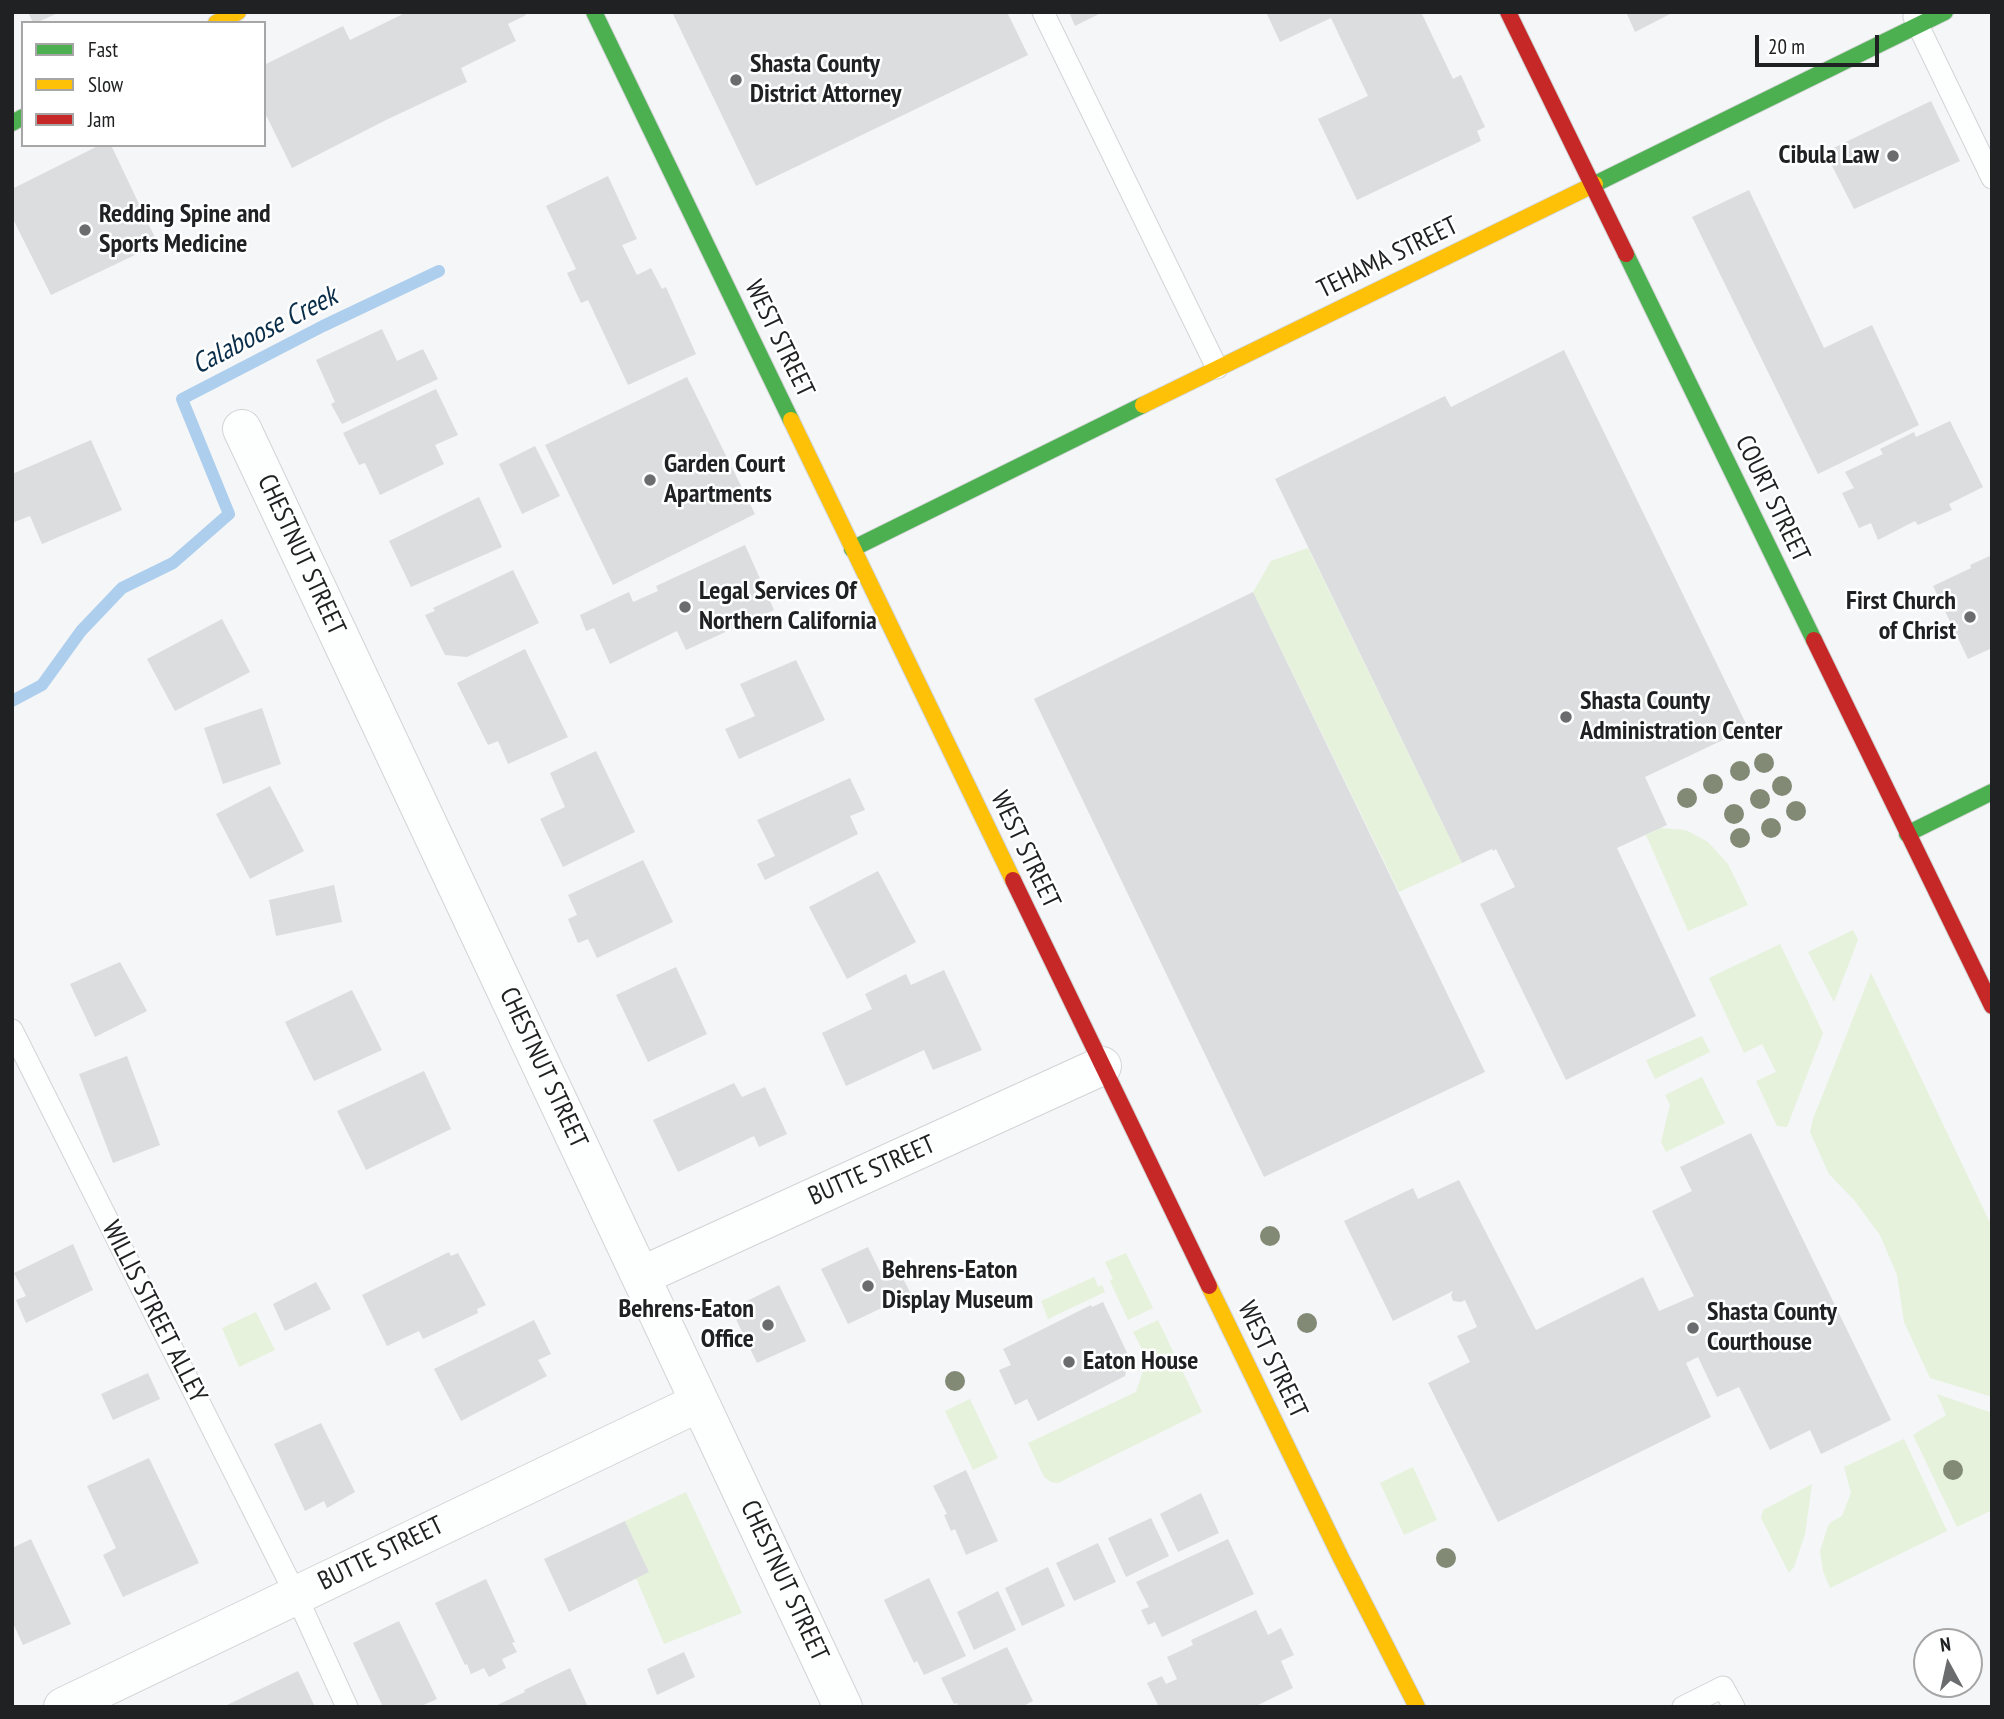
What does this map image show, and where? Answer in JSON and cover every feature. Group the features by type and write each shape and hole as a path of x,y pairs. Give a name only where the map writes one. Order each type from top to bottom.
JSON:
{"street":[{"path":"220,21 237,12"},
{"name":"WEST STREET","path":"594,12 1335,1546 1417,1707"},
{"name":"COURT STREET","path":"1508,12 1992,1006"},
{"name":"TEHAMA STREET","path":"852,549 1593,186 1915,19 1945,12"},
{"name":"CHESTNUT STREET","path":"242,429 843,1707"},
{"path":"1907,834 1992,792"},
{"name":"BUTTE STREET","path":"641,1276 1102,1066"},
{"name":"BUTTE STREET","path":"64,1707 698,1403"}],"lane":[{"path":"1043,12 1217,368"},
{"path":"1915,19 1992,178"},
{"name":"WILLIS STREET ALLEY","path":"12,1030 296,1595 347,1707"},
{"path":"1683,1707 1723,1687 1734,1707"}],"green space":[{"path":"1308,548 1462,863 1399,892 1253,592 1271,561"},
{"path":"1661,828 1686,830 1708,842 1728,864 1748,905 1688,931 1646,835"},
{"path":"1853,930 1858,940 1834,1002 1808,952"},
{"path":"1780,944 1823,1033 1787,1127 1777,1126 1756,1081 1776,1072 1762,1044 1744,1053 1709,978"},
{"path":"1871,973 1992,1227 1992,1397 1930,1378 1904,1322 1897,1275 1880,1235 1854,1200 1829,1174 1810,1132"},
{"path":"1702,1036 1710,1052 1655,1079 1646,1060"},
{"path":"1702,1077 1725,1123 1666,1152 1661,1142 1670,1105 1665,1095"},
{"path":"1126,1253 1153,1308 1128,1320 1110,1281 1113,1279 1105,1262"},
{"path":"1094,1277 1098,1287 1102,1285 1105,1292 1048,1319 1041,1301"},
{"path":"256,1312 275,1350 239,1367 222,1328"},
{"path":"1158,1320 1202,1412 1058,1483 1051,1482 1044,1477 1028,1443 1136,1392 1147,1359 1133,1332"},
{"path":"1937,1394 1992,1413 1992,1510 1957,1527 1913,1435 1946,1415"},
{"path":"970,1399 998,1458 973,1470 945,1411"},
{"path":"1904,1439 1947,1531 1830,1588 1823,1571 1820,1551 1828,1526 1842,1516 1851,1493 1844,1467"},
{"path":"1413,1467 1437,1520 1404,1535 1380,1483"},
{"path":"1812,1484 1805,1534 1794,1567 1789,1573 1761,1518 1763,1510"},
{"path":"686,1492 742,1613 664,1644 636,1578 649,1572 625,1521"}],"building":[{"path":"28,12 60,12 40,21 32,21"},
{"path":"407,12 524,12 526,15 508,24 516,41 461,68 467,82 292,168 266,115 266,64 343,26 350,40"},
{"path":"672,12 1007,12 1028,55 756,186"},
{"path":"1069,12 1103,12 1075,26"},
{"path":"1266,12 1421,12 1453,79 1461,75 1485,127 1477,131 1481,141 1357,200 1318,119 1368,96 1331,18 1280,42"},
{"path":"1626,12 1674,12 1635,32"},
{"name":"Cibula Law","path":"1931,101 1960,161 1854,209 1825,152"},
{"name":"Redding Spine and Sports Medicine","path":"96,147 112,147 158,244 51,295 12,217 12,189"},
{"path":"608,176 637,239 622,245 637,275 651,268 662,289 666,287 696,354 628,385 588,300 581,303 567,273 576,269 546,206"},
{"path":"1749,190 1824,348 1872,325 1919,425 1818,474 1692,217"},
{"path":"382,329 397,361 423,349 438,379 342,424 331,404 335,402 316,360"},
{"name":"Shasta County Administration Center","path":"1564,350 1748,728 1645,777 1667,825 1617,848 1696,1016 1566,1080 1480,904 1515,887 1496,849 1462,863 1275,479 1445,396 1451,407"},
{"name":"Garden Court Apartments","path":"687,377 755,514 613,585 545,445"},
{"path":"436,389 458,435 435,445 444,464 380,495 365,463 359,465 343,433"},
{"path":"1950,421 1983,487 1949,504 1952,510 1918,525 1915,521 1878,540 1871,523 1859,528 1842,493 1854,488 1845,472 1883,454 1880,449 1914,432 1916,437"},
{"path":"91,440 122,510 42,544 30,516 12,523 12,474"},
{"path":"535,446 560,496 522,514 499,464"},
{"path":"479,497 502,547 411,587 389,541"},
{"name":"Legal Services Of Northern California","path":"745,545 774,610 686,650 677,631 610,664 594,628 586,631 580,615 629,592 633,602 658,591 656,586"},
{"name":"First Church of Christ","path":"1992,555 1992,648 1968,659 1933,586"},
{"path":"513,570 539,623 467,657 445,655 425,615 435,611 433,608"},
{"path":"1253,592 1485,1072 1264,1177 1034,699"},
{"path":"222,619 250,672 175,711 147,659"},
{"path":"525,649 568,737 508,764 498,741 488,745 457,683"},
{"path":"796,660 825,720 739,759 725,729 755,716 740,684"},
{"path":"262,708 281,764 223,784 204,728"},
{"path":"596,751 635,832 563,867 540,819 565,807 550,773"},
{"path":"850,778 865,810 850,816 858,834 765,880 757,864 775,856 757,820"},
{"path":"270,786 304,851 250,879 216,814"},
{"path":"643,860 673,922 597,958 588,939 578,943 568,919 577,915 568,895"},
{"path":"878,871 916,942 847,979 809,907"},
{"path":"334,885 342,922 276,936 269,900"},
{"path":"120,962 147,1011 95,1037 70,984"},
{"path":"676,967 707,1034 648,1062 616,995"},
{"path":"944,970 982,1050 933,1070 924,1050 846,1086 822,1033 872,1009 865,994 906,974 911,985"},
{"path":"352,990 382,1050 314,1081 285,1022"},
{"path":"127,1056 160,1145 113,1163 79,1074"},
{"path":"424,1071 451,1129 366,1170 337,1111"},
{"path":"734,1083 742,1097 765,1087 787,1134 759,1147 754,1136 678,1172 653,1120"},
{"name":"Shasta County Courthouse","path":"1751,1133 1891,1420 1821,1454 1810,1430 1770,1450 1739,1387 1717,1397 1698,1357 1686,1363 1711,1417 1498,1522 1428,1383 1470,1362 1457,1336 1477,1327 1465,1300 1453,1301 1453,1291 1393,1321 1344,1221 1413,1188 1418,1199 1459,1180 1536,1330 1643,1277 1659,1311 1694,1296 1652,1211 1692,1191 1680,1167"},
{"path":"73,1244 93,1290 26,1323 16,1300 26,1296 14,1273"},
{"name":"Behrens-Eaton Display Museum","path":"868,1247 883,1278 899,1271 911,1294 848,1324 821,1269"},
{"path":"449,1252 451,1256 458,1253 486,1305 477,1309 478,1313 423,1339 419,1331 387,1346 362,1295"},
{"path":"316,1282 331,1309 285,1331 273,1304"},
{"name":"Behrens-Eaton Office","path":"779,1285 806,1341 757,1363 731,1309"},
{"name":"Eaton House","path":"1103,1302 1130,1359 1125,1376 1038,1421 1027,1399 1015,1405 999,1370 1011,1365 1003,1349 1091,1305 1092,1307"},
{"path":"534,1320 551,1354 538,1360 547,1376 461,1421 434,1369"},
{"path":"148,1373 160,1399 113,1420 101,1394"},
{"path":"321,1423 355,1492 327,1508 324,1501 305,1511 274,1444"},
{"path":"149,1458 199,1563 123,1597 103,1555 116,1548 87,1486"},
{"path":"966,1470 998,1541 966,1555 955,1529 951,1531 944,1515 947,1514 933,1486"},
{"path":"1201,1493 1219,1533 1178,1552 1160,1514"},
{"path":"1151,1518 1169,1556 1126,1577 1108,1538"},
{"path":"625,1521 649,1572 569,1612 544,1559"},
{"path":"31,1539 71,1624 23,1645 12,1621 12,1548"},
{"path":"1228,1539 1254,1594 1162,1637 1155,1622 1148,1625 1141,1610 1149,1607 1136,1582"},
{"path":"1098,1543 1116,1582 1074,1601 1056,1563"},
{"path":"1048,1567 1065,1606 1022,1626 1005,1588"},
{"path":"929,1578 966,1656 924,1675 917,1661 914,1663 884,1600"},
{"path":"486,1579 517,1652 502,1659 506,1668 489,1677 484,1668 471,1674 435,1603"},
{"path":"998,1591 1016,1630 974,1650 957,1612"},
{"path":"1256,1610 1268,1635 1281,1628 1294,1655 1281,1661 1293,1688 1254,1707 1159,1707 1147,1683 1162,1676 1166,1684 1177,1679 1167,1657 1193,1645 1191,1640"},
{"path":"399,1621 437,1699 419,1707 383,1707 353,1643"},
{"path":"1007,1647 1033,1701 1021,1707 959,1707 957,1703 954,1704 941,1678"},
{"path":"684,1652 695,1677 657,1695 647,1669"},
{"path":"570,1668 588,1707 493,1707 525,1692 524,1690"},
{"path":"298,1671 315,1707 223,1707"}],"waterway":[{"name":"Calaboose Creek","path":"12,701 42,685 81,631 122,588 173,563 229,514 182,399 323,326 439,271"}],"traffic: fast":[{"path":"594,12 791,420"},
{"path":"1595,184 1945,12"},
{"path":"12,123 21,118"},
{"path":"1626,254 1814,640"},
{"path":"852,549 1143,405"},
{"path":"1907,834 1992,792"}],"traffic: slow":[{"path":"220,21 238,12"},
{"path":"1143,405 1595,184"},
{"path":"791,420 1013,880"},
{"path":"1209,1286 1341,1558 1417,1707"}],"traffic: jam":[{"path":"1508,12 1626,254"},
{"path":"1814,640 1992,1006"},
{"path":"1013,880 1209,1286"}],"place":[{"name":"Shasta County District Attorney","path":"736,80"},
{"name":"Cibula Law","path":"1893,156"},
{"name":"Redding Spine and Sports Medicine","path":"85,230"},
{"name":"Garden Court Apartments","path":"650,480"},
{"name":"Legal Services Of Northern California","path":"685,607"},
{"name":"First Church of Christ","path":"1970,617"},
{"name":"Shasta County Administration Center","path":"1566,717"},
{"name":"Behrens-Eaton Display Museum","path":"868,1286"},
{"name":"Behrens-Eaton Office","path":"768,1325"},
{"name":"Shasta County Courthouse","path":"1693,1328"},
{"name":"Eaton House","path":"1069,1362"}]}
